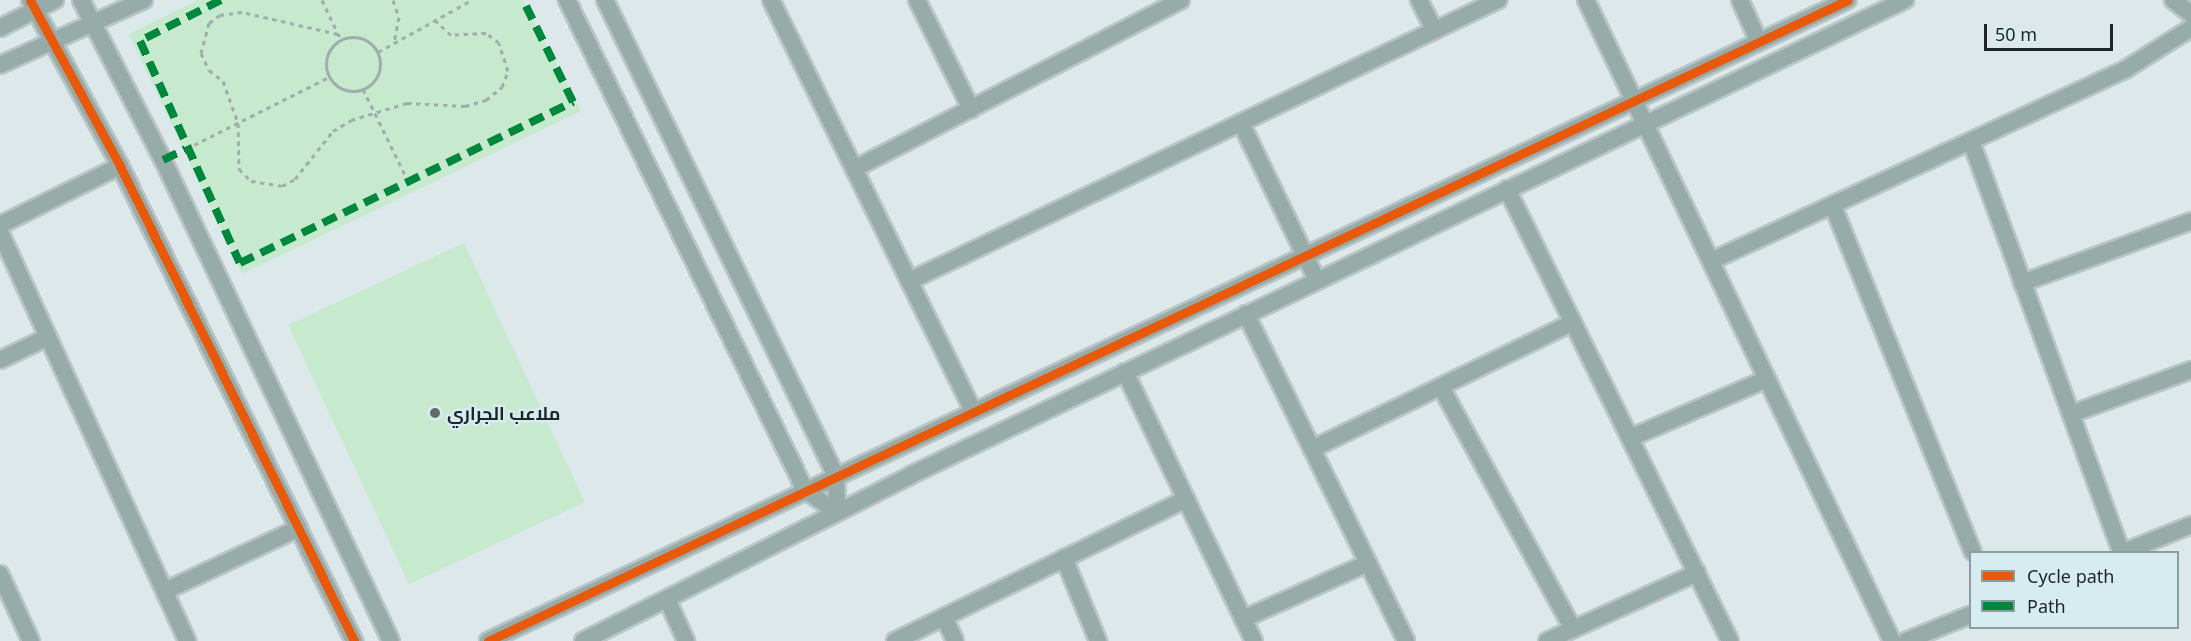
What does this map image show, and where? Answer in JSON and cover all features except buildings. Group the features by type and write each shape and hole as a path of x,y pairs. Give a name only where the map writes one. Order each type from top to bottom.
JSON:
{"street":[{"path":"0,28 33,5 55,0"},
{"path":"81,0 391,641"},
{"path":"0,64 144,0"},
{"path":"567,0 805,490 837,512"},
{"path":"605,0 836,476 837,512"},
{"path":"771,0 973,411"},
{"path":"917,0 971,109"},
{"path":"854,169 1181,0"},
{"path":"1419,0 1434,30"},
{"path":"909,281 1498,0"},
{"path":"1586,0 1635,98 1892,641"},
{"path":"1740,0 1759,42"},
{"path":"488,641 1304,254 1848,0"},
{"path":"583,641 837,512 1125,372 1905,0"},
{"path":"2173,0 2191,14"},
{"path":"33,5 120,166 354,641"},
{"path":"1711,261 1972,144 2126,69 2191,28"},
{"path":"1241,123 1317,280"},
{"path":"1972,144 2123,551"},
{"path":"0,225 120,166"},
{"path":"1507,189 1730,641"},
{"path":"1833,206 1973,551"},
{"path":"2022,282 2191,221"},
{"path":"0,232 187,641"},
{"path":"1246,314 1407,641"},
{"path":"1312,449 1573,322"},
{"path":"0,360 48,337"},
{"path":"2071,414 2191,370"},
{"path":"1125,372 1254,641"},
{"path":"1630,438 1767,379"},
{"path":"1441,387 1573,629"},
{"path":"895,641 1186,498"},
{"path":"2126,551 2191,525"},
{"path":"165,591 299,528"},
{"path":"1064,558 1098,641"},
{"path":"1244,619 1368,563"},
{"path":"1547,641 1696,573"},
{"path":"0,574 31,641"},
{"path":"667,599 686,641"},
{"path":"1906,641 1969,616"},
{"path":"944,617 955,641"}],"path":[{"path":"322,0 341,40"},
{"path":"393,0 399,17 394,43"},
{"path":"378,52 472,0"},
{"path":"338,34 242,12 220,15 209,23 201,53 209,70 223,81 238,123 239,169 251,182 282,186 295,178 333,131 374,112 407,103 465,106 486,100 502,87 508,71 499,43 486,33 451,35 435,20"},
{"path":"357,38 378,52 378,76 363,89 341,89 329,77 327,60 341,40 357,38"},
{"path":"186,149 329,77"},
{"path":"363,89 408,181"}],"green space":[{"path":"198,0 523,0 581,111 242,274 129,34"},
{"name":"ملاعب الجراري","path":"464,243 585,502 409,584 288,325"}],"marked path":[{"path":"221,0 140,41 240,263 573,102 523,0"},
{"path":"163,160 186,149"}],"cycle path":[{"path":"30,0 120,166 354,641"},
{"path":"488,641 1848,0"}],"place":[{"name":"ملاعب الجراري","path":"435,413"}]}
